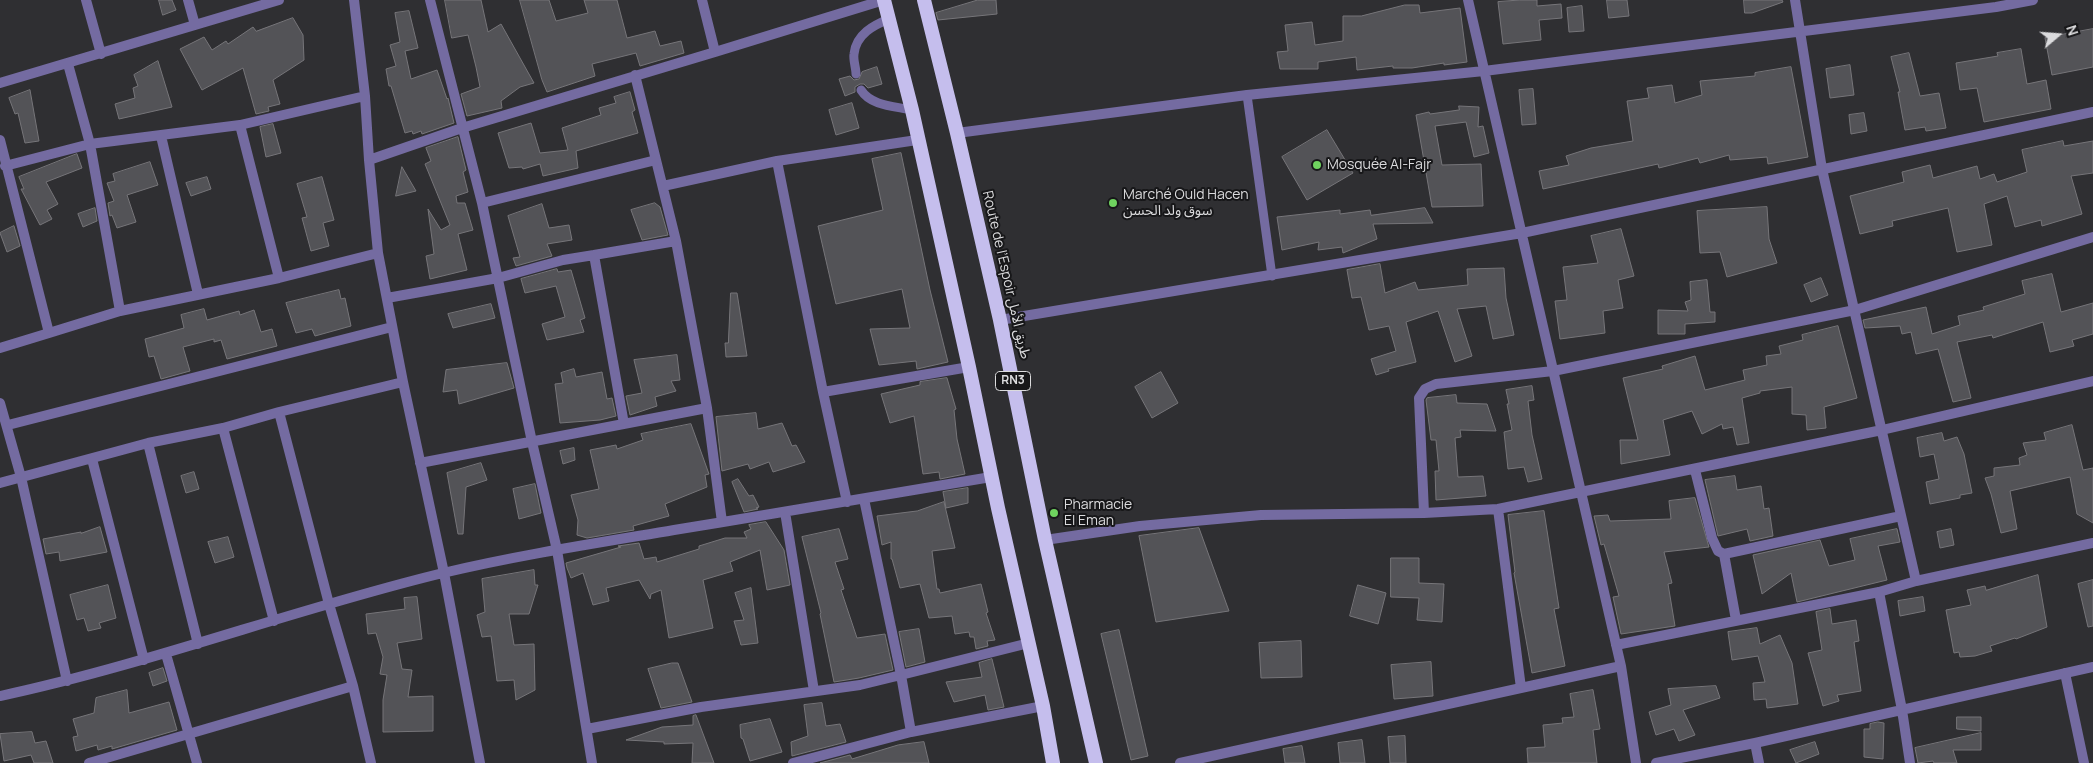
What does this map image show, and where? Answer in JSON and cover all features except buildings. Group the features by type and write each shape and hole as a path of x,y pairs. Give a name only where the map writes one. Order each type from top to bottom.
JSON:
{"highway":[{"path":"884,0 912,110 917,140 969,367 991,477 1043,706 1051,762"},
{"name":"Route de l’Espoir طريق الأمل","path":"924,0 957,132 1000,320 1046,540 1096,763"}],"street":[{"path":"86,0 101,54"},
{"path":"188,0 195,25"},
{"path":"0,83 279,0"},
{"path":"354,0 365,96 378,253 403,382 444,573 480,763"},
{"path":"430,0 482,203 532,442 557,550 592,763"},
{"path":"702,0 715,52"},
{"path":"369,160 462,128 884,0"},
{"path":"1468,0 1621,666 1636,763"},
{"path":"1795,0 1822,169 1916,581"},
{"path":"957,132 1247,95 1484,71 1996,7 2033,0"},
{"path":"68,64 90,144 120,311"},
{"path":"635,75 676,240 707,408 722,522"},
{"path":"5,166 90,144 240,126 365,96"},
{"path":"1000,320 1522,233 2093,112"},
{"path":"240,126 278,278"},
{"path":"161,136 198,294"},
{"path":"0,140 5,166 50,333"},
{"path":"662,186 777,161 917,140"},
{"path":"482,203 656,160"},
{"path":"777,161 847,502"},
{"path":"1424,513 1419,398 1425,389 1436,384 1553,371 1855,310 2093,237"},
{"path":"387,298 498,278 563,260 676,240"},
{"path":"0,348 120,311 278,278 378,253"},
{"path":"594,255 624,424"},
{"path":"8,425 392,326"},
{"path":"823,392 969,367"},
{"path":"1046,540 1140,526 1261,515 1424,513 1498,509 1882,430 2093,381"},
{"path":"0,484 148,443 223,428 279,412 403,382"},
{"path":"0,403 8,425 21,477 67,681"},
{"path":"420,463 707,408"},
{"path":"279,412 329,604 353,686 371,763"},
{"path":"223,428 274,621"},
{"path":"148,443 198,644"},
{"path":"92,459 144,660"},
{"path":"1695,470 1712,538 1718,551 1724,554 1901,516"},
{"path":"0,696 67,681 166,654 329,604 444,573 557,550 991,477"},
{"path":"864,499 911,732"},
{"path":"1498,509 1521,688"},
{"path":"785,512 814,691"},
{"path":"1616,645 1879,592 1916,581 2093,543"},
{"path":"1724,554 1736,620"},
{"path":"1879,592 1902,710 1910,763"},
{"path":"586,729 701,707 867,683 1029,643"},
{"path":"166,654 197,763"},
{"path":"1180,763 1621,666"},
{"path":"1656,763 1755,744 2093,667"},
{"path":"2065,673 2084,763"},
{"path":"89,763 353,686"},
{"path":"793,763 911,732 1043,706"},
{"path":"1755,744 1759,763"}],"lane":[{"path":"856,74 854,53 863,34 871,26 889,19"},
{"path":"861,90 866,98 874,102 912,110"},
{"path":"1247,95 1272,276"}],"place":[{"name":"Mosquée Al-Fajr","path":"1317,165"},
{"name":"Marché Ould Hacen سوق ولد الحسن","path":"1113,203"},
{"name":"Pharmacie El Eman","path":"1054,513"}]}
